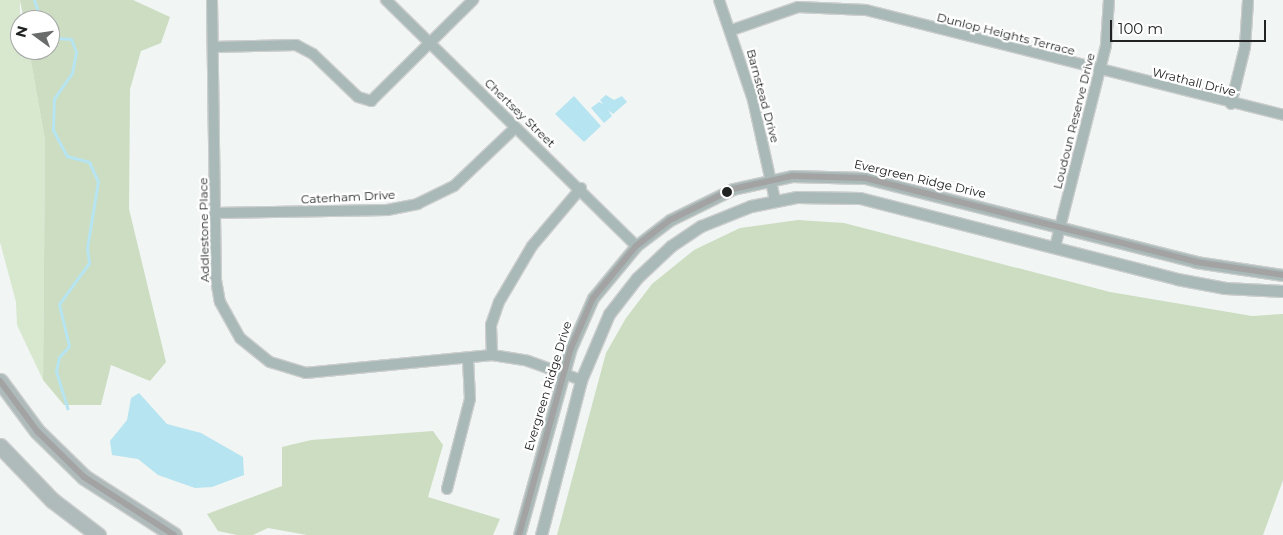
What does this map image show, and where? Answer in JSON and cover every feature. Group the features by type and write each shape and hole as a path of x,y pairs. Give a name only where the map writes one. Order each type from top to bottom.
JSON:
{"main road":[{"path":"0,381 37,431 84,477 174,535"},
{"path":"0,446 52,500 98,535"}],"street":[{"name":"Addlestone Place","path":"212,0 215,213 220,302 240,338 270,362 324,374 492,355 563,372 581,380"},
{"name":"Chertsey Street","path":"386,0 514,128 581,188 636,246"},
{"path":"212,47 296,46 313,54 358,97 371,101 432,44 473,0"},
{"name":"Barnstead Drive","path":"719,0 732,30 771,178 775,200"},
{"name":"Loudoun Reserve Drive","path":"1055,247 1100,70 1109,0"},
{"path":"1231,104 1245,47 1248,0"},
{"name":"Dunlop Heights Terrace","path":"732,30 798,7 845,7 1100,70"},
{"name":"Wrathall Drive","path":"1100,70 1231,104 1283,115"},
{"name":"Caterham Drive","path":"215,213 386,210 417,204 454,186 514,128"},
{"name":"Evergreen Ridge Drive","path":"519,535 563,372 578,325 594,298 636,246 702,202 771,178 815,174 865,178 1196,262 1283,275"},
{"path":"492,355 491,325 499,302 532,246 581,188"},
{"path":"540,535 581,380 609,314 653,262 701,226 775,200 822,195 860,198 1201,285 1283,291"},
{"path":"447,489 470,399 468,358"}],"green space":[{"path":"0,0 20,0 20,10 10,10 10,60 31,60 45,140 43,380 17,325 16,302 0,242"},
{"path":"20,0 133,0 170,17 161,43 141,51 130,89 129,209 166,362 150,381 111,365 101,405 64,405 43,380 45,140 31,60 60,60 60,10 22,10"},
{"path":"798,220 844,223 1110,292 1252,316 1283,314 1283,480 1263,535 557,535 606,353 626,318 652,284 694,250 740,228"},
{"path":"433,431 443,445 428,497 500,519 493,535 307,535 268,528 253,535 237,535 218,531 207,514 282,486 282,447 311,440"}],"water":[{"path":"606,95 614,100 622,96 627,102 613,114 608,110 612,116 604,123 591,108 599,102 603,104 600,100"},
{"path":"574,96 601,126 584,142 555,114"},
{"path":"139,393 167,424 201,433 243,457 244,475 212,487 195,488 158,475 138,459 112,455 110,441 127,420 131,398"}],"waterway":[{"path":"34,0 38,10"},
{"path":"60,38 71,39 76,52 72,73 54,99 53,130 67,156 89,162 98,181 87,248 89,263 59,304 69,346 59,357 56,371 67,408"}],"transit line":[{"path":"519,535 571,348 593,298 636,246 670,220 733,189 792,176 865,178 1196,262 1283,275"},
{"path":"0,381 37,431 84,477 174,535"}]}
